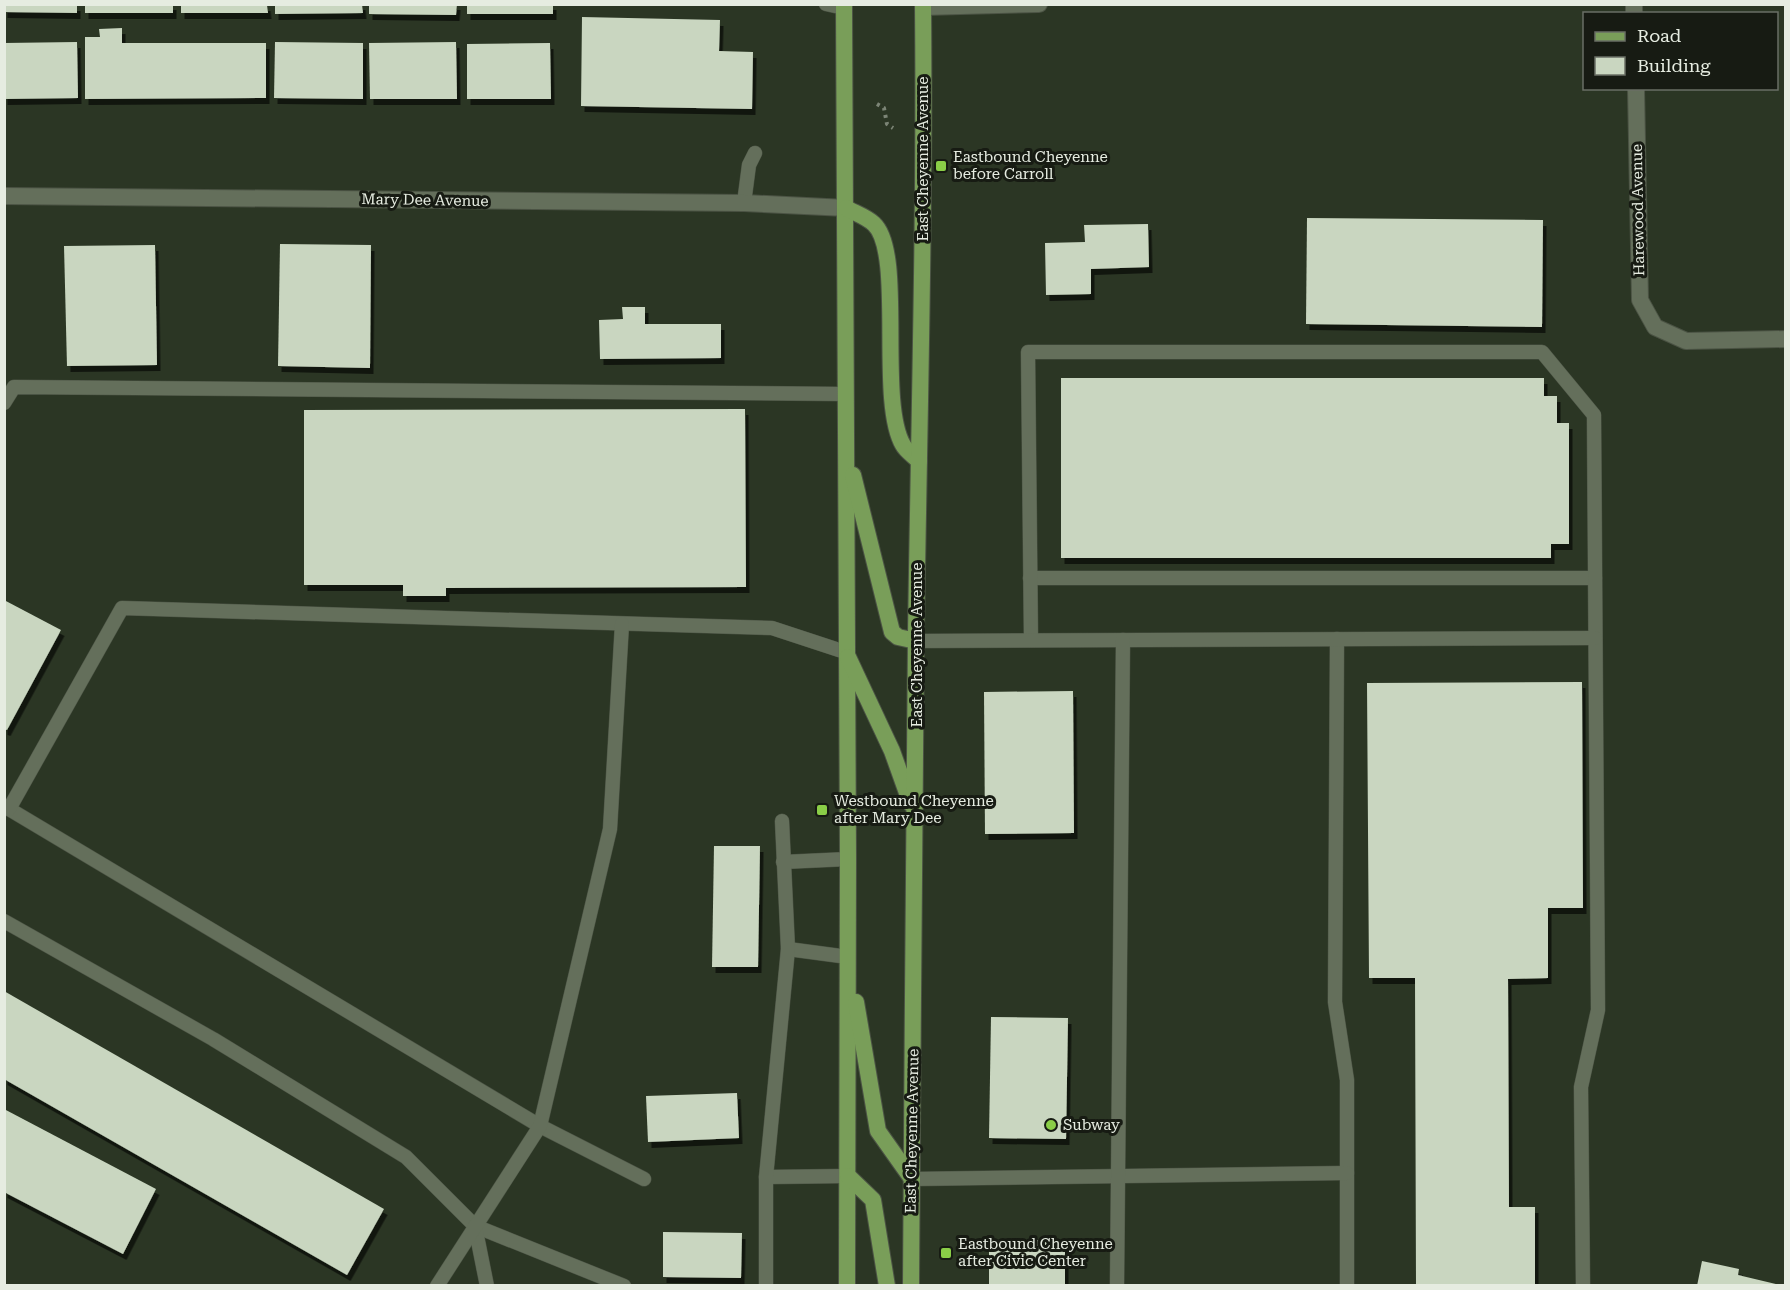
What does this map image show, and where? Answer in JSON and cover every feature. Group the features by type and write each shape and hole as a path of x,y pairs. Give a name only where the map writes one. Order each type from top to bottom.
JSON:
{"main road":[{"name":"East Cheyenne Avenue","path":"911,1286 916,641 921,281 925,211 922,5"},
{"path":"844,6 847,451 845,652 848,860 847,1286"},
{"path":"846,208 875,224 883,242 889,289 894,413 903,445 919,461"},
{"path":"847,451 892,632 898,637 916,641"},
{"path":"845,652 892,751 916,816"},
{"path":"848,957 878,1131 912,1179"},
{"path":"848,1176 873,1200 887,1286"}],"street":[{"path":"922,5 1040,4"},
{"name":"Harewood Avenue","path":"1636,90 1640,300 1655,327 1686,341 1785,339"},
{"name":"Mary Dee Avenue","path":"4,196 744,203 846,208"}],"lane":[{"path":"826,4 844,6"},
{"path":"744,203 748,165 755,153"},
{"path":"1031,640 1028,352 1542,352 1594,415 1598,1010 1581,1088 1583,1286"},
{"path":"4,403 14,387 846,394"},
{"path":"1030,578 1595,578"},
{"path":"644,1179 540,1126 7,808 122,608 772,628 845,652"},
{"path":"437,1286 540,1126 610,829 622,624"},
{"path":"916,641 1595,638"},
{"path":"1337,639 1335,1002 1347,1080 1347,1286"},
{"path":"1117,1286 1123,640"},
{"path":"766,1286 766,1177 788,949 782,821"},
{"path":"783,862 848,860"},
{"path":"4,921 213,1039 406,1157 475,1226 624,1286"},
{"path":"788,949 848,957"},
{"path":"912,1179 1119,1174 1347,1173"},
{"path":"766,1177 848,1176"},
{"path":"475,1226 487,1286"}],"path":[{"path":"877,104 884,108 887,124 892,128"}],"building":[{"path":"85,4 173,4 173,13 85,13"},
{"path":"275,4 362,4 363,13 275,14"},
{"path":"369,4 457,4 456,15 369,14"},
{"path":"467,4 553,4 553,14 467,14"},
{"path":"4,5 77,5 77,13 4,12"},
{"path":"181,5 267,5 268,13 181,13"},
{"path":"582,17 720,20 719,51 753,52 752,109 581,106"},
{"path":"122,28 122,43 266,43 266,98 85,99 85,37 100,37 99,29"},
{"path":"77,42 78,98 4,99 4,43"},
{"path":"275,42 363,43 363,99 274,98"},
{"path":"456,42 457,99 370,99 369,43"},
{"path":"550,43 551,99 467,99 467,44"},
{"path":"1307,218 1543,220 1542,327 1306,324"},
{"path":"1148,224 1149,267 1091,269 1091,294 1046,295 1045,243 1085,242 1084,225"},
{"path":"280,244 371,245 370,368 278,366"},
{"path":"155,245 157,365 67,366 64,246"},
{"path":"622,307 645,307 645,324 721,324 721,358 600,359 599,320 623,319"},
{"path":"1061,378 1544,378 1544,396 1557,396 1557,423 1569,423 1569,544 1551,544 1551,558 1061,558"},
{"path":"745,409 746,587 446,588 446,596 403,596 403,585 304,585 304,410"},
{"path":"4,600 61,630 7,730 4,729"},
{"path":"1582,682 1583,908 1548,908 1548,978 1508,979 1509,1207 1535,1207 1535,1286 1416,1286 1415,978 1369,978 1367,683"},
{"path":"1073,691 1074,833 985,834 984,692"},
{"path":"714,846 760,846 758,967 712,967"},
{"path":"4,991 384,1209 347,1275 4,1079"},
{"path":"991,1017 1068,1018 1066,1139 989,1138"},
{"path":"737,1093 739,1138 648,1142 646,1096"},
{"path":"4,1109 156,1189 123,1254 4,1192"},
{"path":"663,1232 742,1233 741,1278 663,1277"},
{"path":"989,1240 1065,1240 1065,1286 989,1286"},
{"path":"1702,1261 1739,1269 1738,1275 1784,1286 1697,1286"}],"place":[{"name":"Eastbound Cheyenne before Carroll","path":"941,166"},
{"name":"Westbound Cheyenne after Mary Dee","path":"822,810"},
{"name":"Subway","path":"1051,1125"},
{"name":"Eastbound Cheyenne after Civic Center","path":"946,1253"}]}
